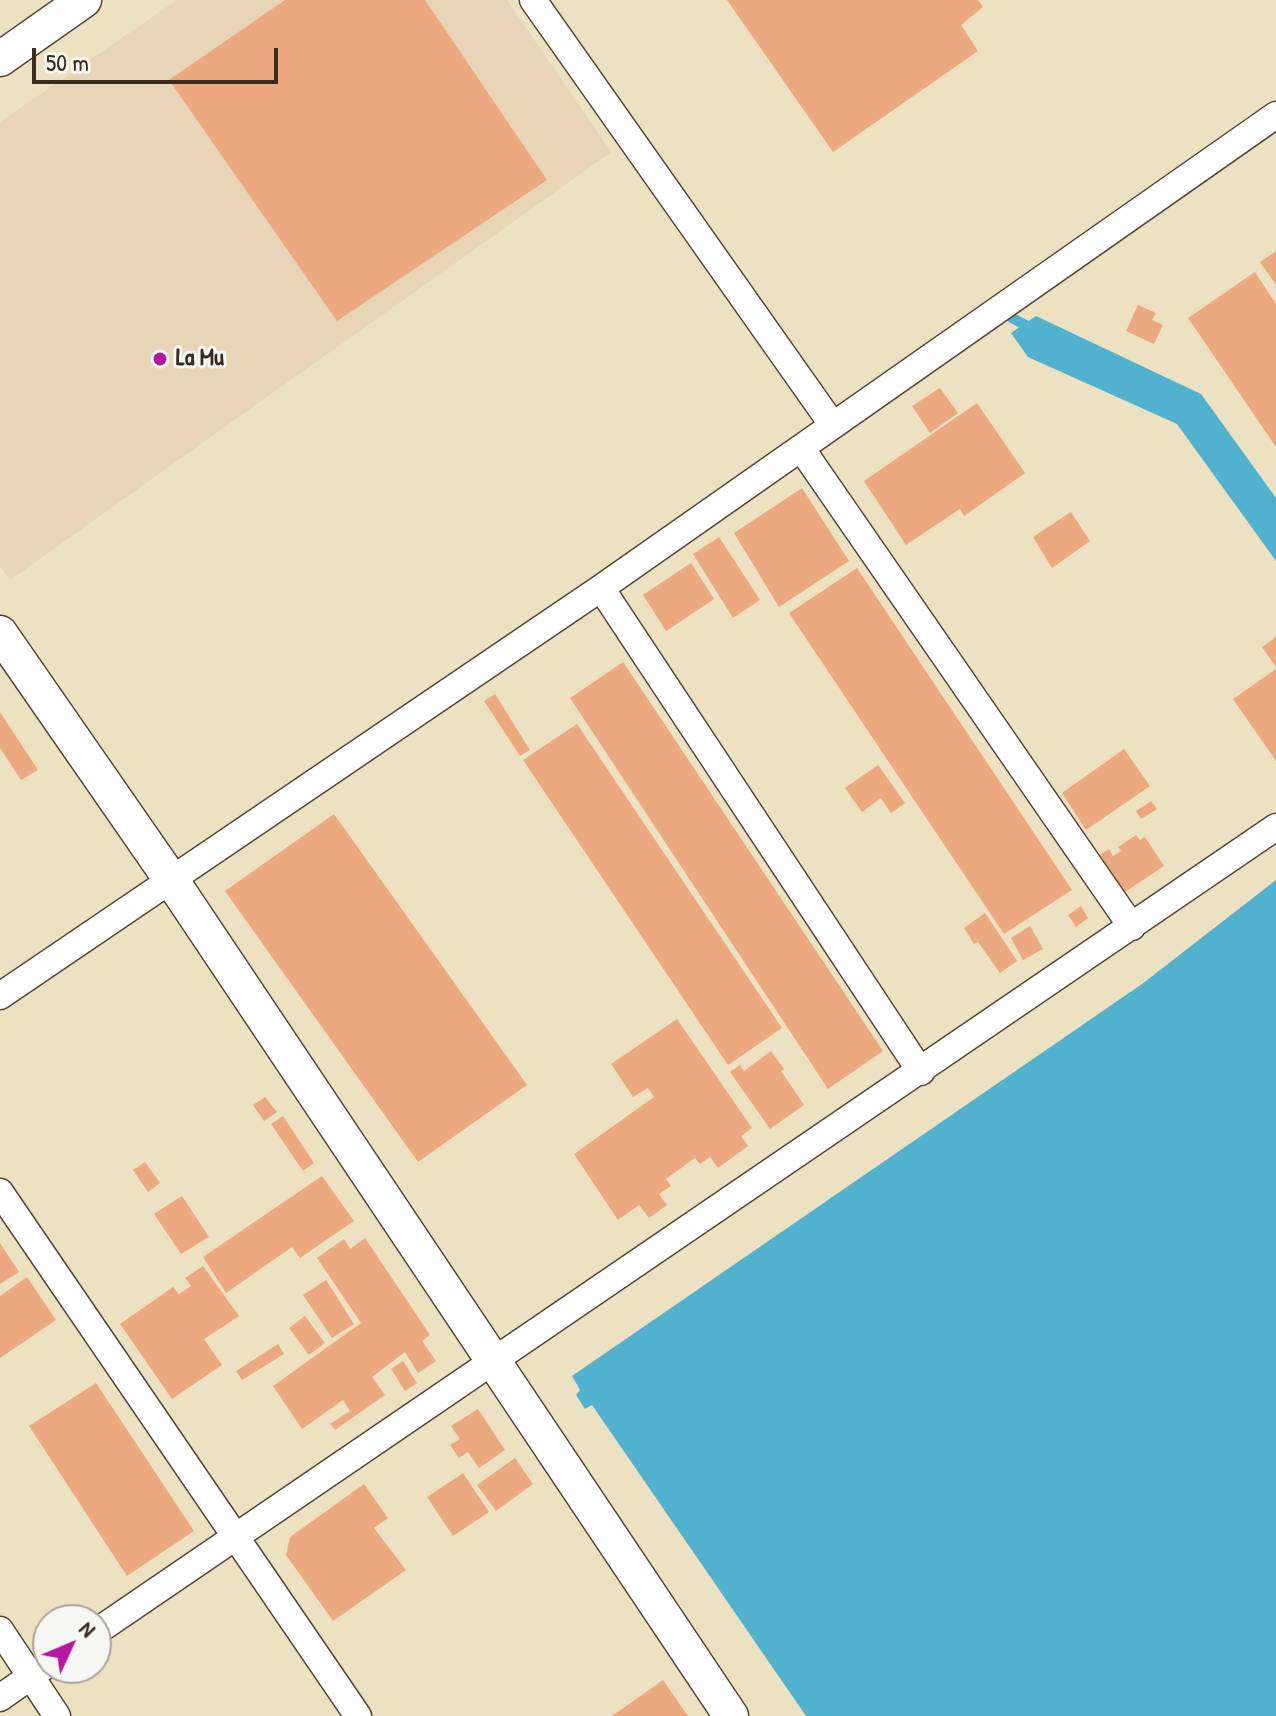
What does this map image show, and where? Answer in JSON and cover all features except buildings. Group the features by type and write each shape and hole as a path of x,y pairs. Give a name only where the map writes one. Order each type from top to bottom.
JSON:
{"street":[{"path":"0,59 84,0"},
{"path":"533,0 832,424"},
{"path":"0,996 601,588 1276,115"},
{"path":"801,448 1132,927"},
{"path":"601,588 921,1072"},
{"path":"0,633 172,881 731,1716"},
{"path":"112,1621 1276,827"},
{"path":"0,1192 358,1716"},
{"path":"0,1630 32,1662"},
{"path":"0,1698 32,1676"},
{"path":"45,1684 57,1716"}],"shaded area":[{"name":"La Mu","path":"177,0 507,0 611,152 10,580 0,566 0,122"}],"water":[{"path":"1036,316 1201,394 1276,498 1276,561 1177,424 1028,357 1011,333"},
{"path":"1276,880 1276,1716 806,1716 592,1405 585,1409 576,1395 580,1390 572,1376 1142,984"}],"waterway":[{"path":"1012,318 1035,330"}],"place":[{"name":"La Mu","path":"160,359"}]}
